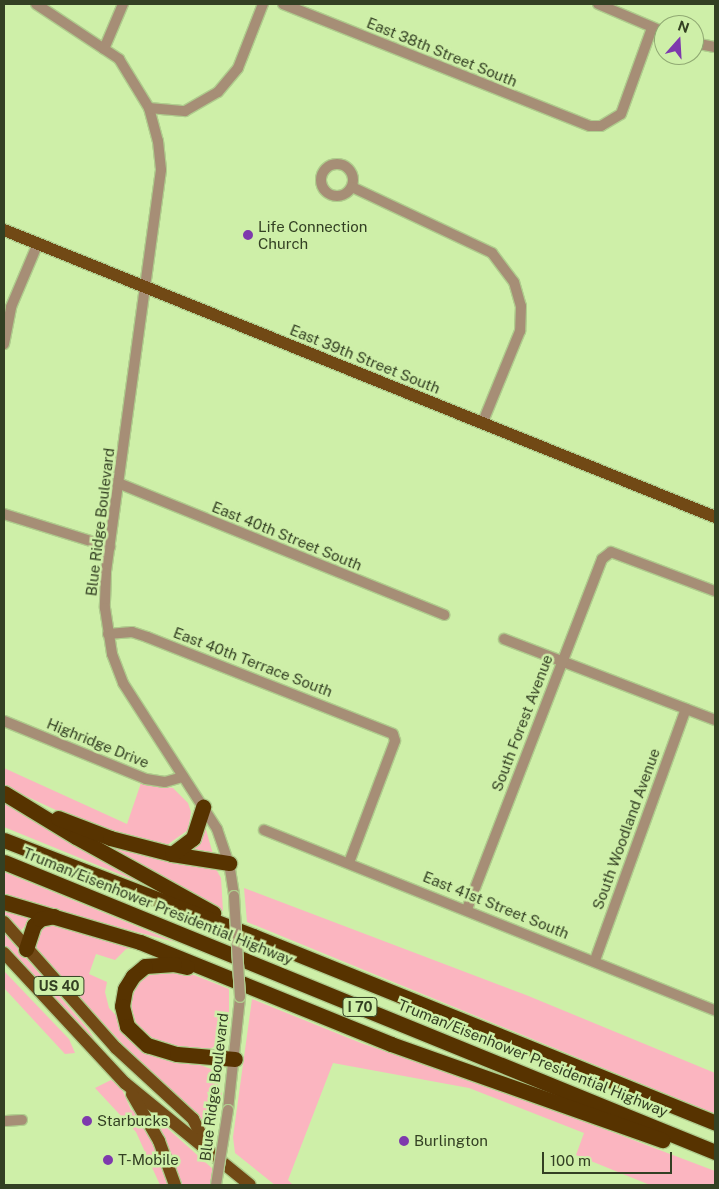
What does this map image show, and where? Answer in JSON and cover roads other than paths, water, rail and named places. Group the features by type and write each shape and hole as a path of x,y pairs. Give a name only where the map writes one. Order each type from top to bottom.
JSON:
{"highway":[{"path":"4,793 76,837 253,936"},
{"path":"172,854 193,838 203,806"},
{"path":"31,808 110,838 172,854 228,863"},
{"name":"Truman/Eisenhower Presidential Highway","path":"4,840 253,936 715,1124"},
{"name":"Truman/Eisenhower Presidential Highway","path":"4,862 715,1152"},
{"path":"4,902 140,942 218,976 391,1044 715,1158"},
{"path":"26,949 34,925 40,919 54,916"},
{"path":"218,976 174,964 145,966 133,976 125,989 124,1016 136,1037 147,1045 178,1054 235,1058"}],"main road":[{"name":"East 39th Street South","path":"4,230 715,517"},
{"name":"US 40","path":"4,922 116,1048 193,1119 207,1148"},
{"name":"US 40","path":"4,953 125,1083 180,1130 207,1148 250,1185"},
{"path":"125,1083 159,1141 175,1185"}],"street":[{"name":"Blue Ridge Boulevard","path":"36,4 104,49 125,66 149,108 158,141 160,170 118,483 105,608 108,634 123,682 203,806 216,829 228,863 234,896 240,997 235,1058 216,1185"},
{"path":"104,49 123,4"},
{"path":"149,108 185,111 218,92 238,68 263,4"},
{"name":"East 38th Street South","path":"283,4 590,126 601,126 620,114 652,28"},
{"path":"598,4 652,28"},
{"path":"352,187 492,253 506,268 517,291 521,306 520,331 482,424"},
{"path":"4,344 11,307 38,243"},
{"name":"East 40th Street South","path":"118,483 444,616"},
{"path":"4,514 110,547"},
{"name":"South Forest Avenue","path":"467,909 597,566 611,552 715,591"},
{"name":"East 40th Terrace South","path":"108,634 132,632 147,637 393,734 395,741 349,863"},
{"path":"504,639 715,720"},
{"name":"South Woodland Avenue","path":"595,960 686,709"},
{"name":"Highridge Drive","path":"4,721 146,780 165,782 183,777"},
{"name":"East 41st Street South","path":"264,830 595,960 715,1010"},
{"path":"104,1060 116,1048"},
{"path":"6,1121 22,1120 15,1129"}],"place":[{"name":"Life Connection Church","path":"248,235"},
{"name":"Starbucks","path":"87,1121"},
{"name":"Burlington","path":"404,1141"},
{"name":"T-Mobile","path":"108,1160"}]}
